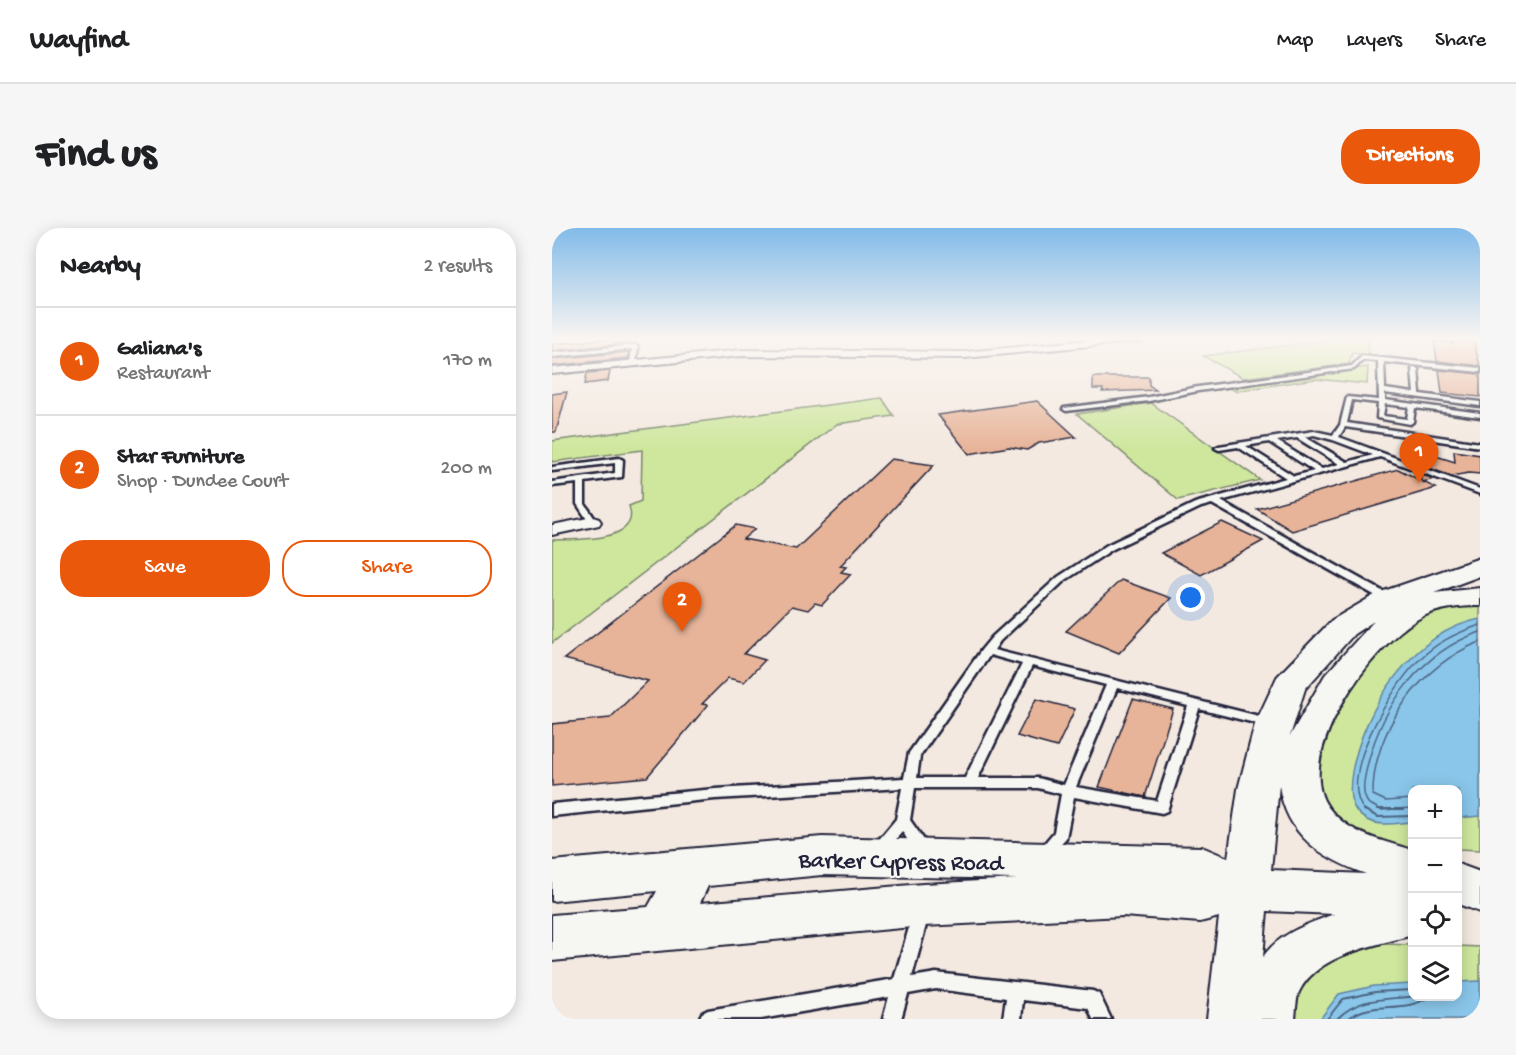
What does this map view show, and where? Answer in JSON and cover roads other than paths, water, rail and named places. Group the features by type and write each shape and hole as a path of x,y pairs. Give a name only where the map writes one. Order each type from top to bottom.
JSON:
{"main road":[{"path":"1234,1019 1235,985 1258,789 1274,724 1289,685 1343,627 1389,599 1480,566"},
{"path":"1408,867 1351,849 1326,834 1306,807 1300,789 1299,772 1303,752 1314,723 1340,678 1395,621 1426,604 1453,598 1480,597"},
{"name":"Barker Cypress Road","path":"552,881 822,856 930,858 1066,850 1202,866 1245,890"},
{"path":"663,926 695,867"},
{"name":"Barker Cypress Road","path":"552,938 663,926 923,905 1123,895 1200,901 1245,890 1408,896"},
{"path":"1268,1019 1268,999 1285,964 1316,943 1408,915"}],"street":[{"path":"552,530 593,522"}],"lane":[{"path":"1066,409 1151,397 1178,396 1198,389 1298,375"},
{"path":"1382,375 1383,392 1379,417 1410,422 1412,406"},
{"path":"1415,375 1417,396"},
{"path":"1383,392 1480,404"},
{"path":"1335,438 1342,425 1349,398 1480,416"},
{"path":"1342,425 1480,445"},
{"path":"1219,448 1314,433 1335,438 1480,492"},
{"path":"1297,435 1345,464"},
{"path":"1270,440 1320,471"},
{"path":"1240,444 1290,478"},
{"path":"872,856 903,821 907,783 914,756 986,651 1061,579 1110,547 1212,500 1380,455"},
{"path":"552,469 619,460 619,475 552,484"},
{"path":"581,480 581,504 593,522"},
{"path":"1212,500 1389,599"},
{"path":"986,651 1274,724"},
{"path":"969,783 1028,662"},
{"path":"1066,850 1068,791 1113,683"},
{"path":"552,810 715,794 907,783 1038,783 1068,791 1162,807 1195,704"},
{"path":"903,821 930,858"},
{"path":"892,1019 923,905"},
{"path":"708,1019 936,981 1093,1000 1102,1019"},
{"path":"1012,1019 1016,991"}],"water":[{"path":"1480,619 1480,816 1462,818 1462,785 1408,785 1408,822 1384,824 1367,820 1356,811 1350,792 1358,748 1368,723 1395,676 1413,656 1433,639 1456,627"},
{"path":"1480,981 1480,1019 1320,1019 1339,994 1374,986 1408,984 1408,1001 1462,1001 1462,982"}],"place":[{"name":"Galiana's","path":"1419,483"},
{"name":"Star Furniture","path":"682,632"}]}
